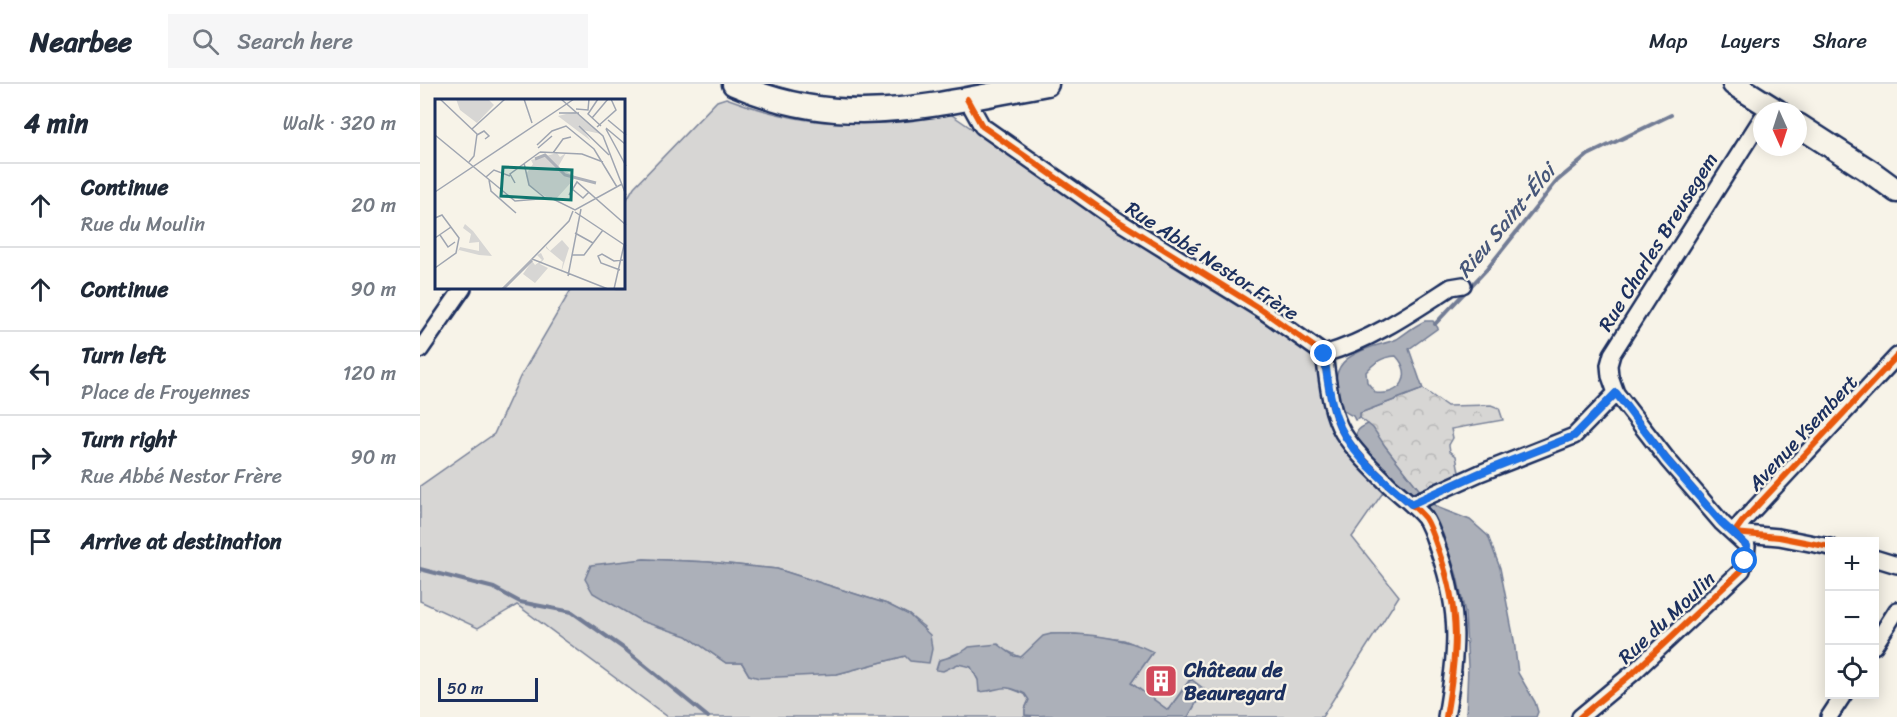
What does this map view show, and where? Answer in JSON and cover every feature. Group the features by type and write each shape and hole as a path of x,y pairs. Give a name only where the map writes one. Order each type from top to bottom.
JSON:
{"main road":[{"path":"734,84 790,104 837,111 894,111 1047,84"},
{"path":"1734,84 1756,102"},
{"path":"1807,131 1897,191"}],"street":[{"name":"Rue Abbé Nestor Frère","path":"967,99 982,126 1115,219 1262,310 1324,354"},
{"name":"Rue Charles Breusegem","path":"1616,393 1609,369 1612,354 1753,137"},
{"path":"1446,717 1456,640 1454,606 1444,567 1419,500 1362,458 1343,433 1331,397 1324,354 1379,332 1451,287 1463,285"},
{"path":"423,340 461,290"},
{"name":"Avenue Ysembert","path":"1734,533 1897,356"},
{"path":"1419,500 1574,436 1616,393 1666,459 1722,523 1734,533 1779,537 1825,546"},
{"name":"Rue du Moulin","path":"1580,717 1634,672 1742,570 1747,546 1734,533"},
{"path":"1879,559 1897,565"},
{"path":"1876,645 1897,610"},
{"path":"1829,717 1841,699"}],"green space":[{"path":"726,98 781,115 838,123 876,122 949,113 1168,263 1320,357 1339,424 1389,484 1352,537 1399,596 1322,717 1188,717 1204,690 1190,679 1168,710 1131,683 1153,652 1124,640 1075,634 1051,634 1021,657 1004,650 982,649 965,651 946,659 971,667 978,680 989,691 1004,686 1025,694 1029,700 1025,715 1032,717 668,717 517,605 478,628 420,601 420,486 494,434 520,377 571,290 626,290 626,201 634,187 717,101","holes":["644,559 709,562 777,569 887,604 909,615 924,627 905,656 837,674 749,675 742,663 726,663 687,636 626,562"]},
{"path":"1423,389 1447,406 1491,405 1499,408 1503,420 1451,429 1453,438 1449,445 1450,451 1456,456 1460,477 1423,495 1368,424 1360,418 1360,413"}],"shaded area":[{"path":"1425,321 1433,321 1438,328 1409,349 1423,389 1360,413 1360,418 1355,420 1342,408 1338,399 1336,376 1343,363 1356,353 1397,339","holes":["1396,356 1401,363 1404,377 1398,388 1385,393 1376,393 1367,382 1366,372 1373,365 1387,358"]},
{"path":"1368,424 1428,501 1439,508 1470,520 1488,536 1500,568 1518,673 1535,702 1538,712 1536,717 1466,717 1468,666 1465,613 1457,576 1443,534 1417,497 1401,490 1355,444 1357,431"},
{"path":"644,559 709,562 777,569 887,604 909,615 930,635 932,649 929,663 910,661 905,656 837,674 759,678 749,675 742,663 726,663 687,636 641,621 593,593 585,579 591,565"},
{"path":"1077,634 1117,639 1153,652 1131,683 1168,710 1191,679 1204,689 1188,717 1029,716 1025,715 1029,700 1025,694 1011,688 979,692 978,680 971,667 958,664 943,671 936,670 939,660 969,647 998,644 1014,656 1021,657 1043,636"}],"waterway":[{"name":"Rieu Saint-Éloi","path":"1435,324 1487,269 1557,181 1588,155 1671,115"},
{"path":"420,569 494,588 520,602 572,612 626,650 708,717"}],"cycle path":[{"path":"967,99 982,126 1115,219 1262,310 1324,354 1332,404 1343,433 1370,466 1425,518 1439,552 1451,595 1455,634 1453,673 1446,717"},
{"path":"1734,533 1897,356"},
{"path":"1411,504 1480,473 1574,436 1616,393 1667,459 1722,523 1747,546 1742,570 1634,672 1580,717"},
{"path":"1734,533 1779,537 1825,546"}],"place":[{"name":"Château de Beauregard","path":"1161,681"}],"route":[{"path":"1324,354 1331,397 1343,433 1362,458 1411,504 1480,473 1574,436 1616,393 1666,459 1722,523 1747,546 1745,561"}]}
